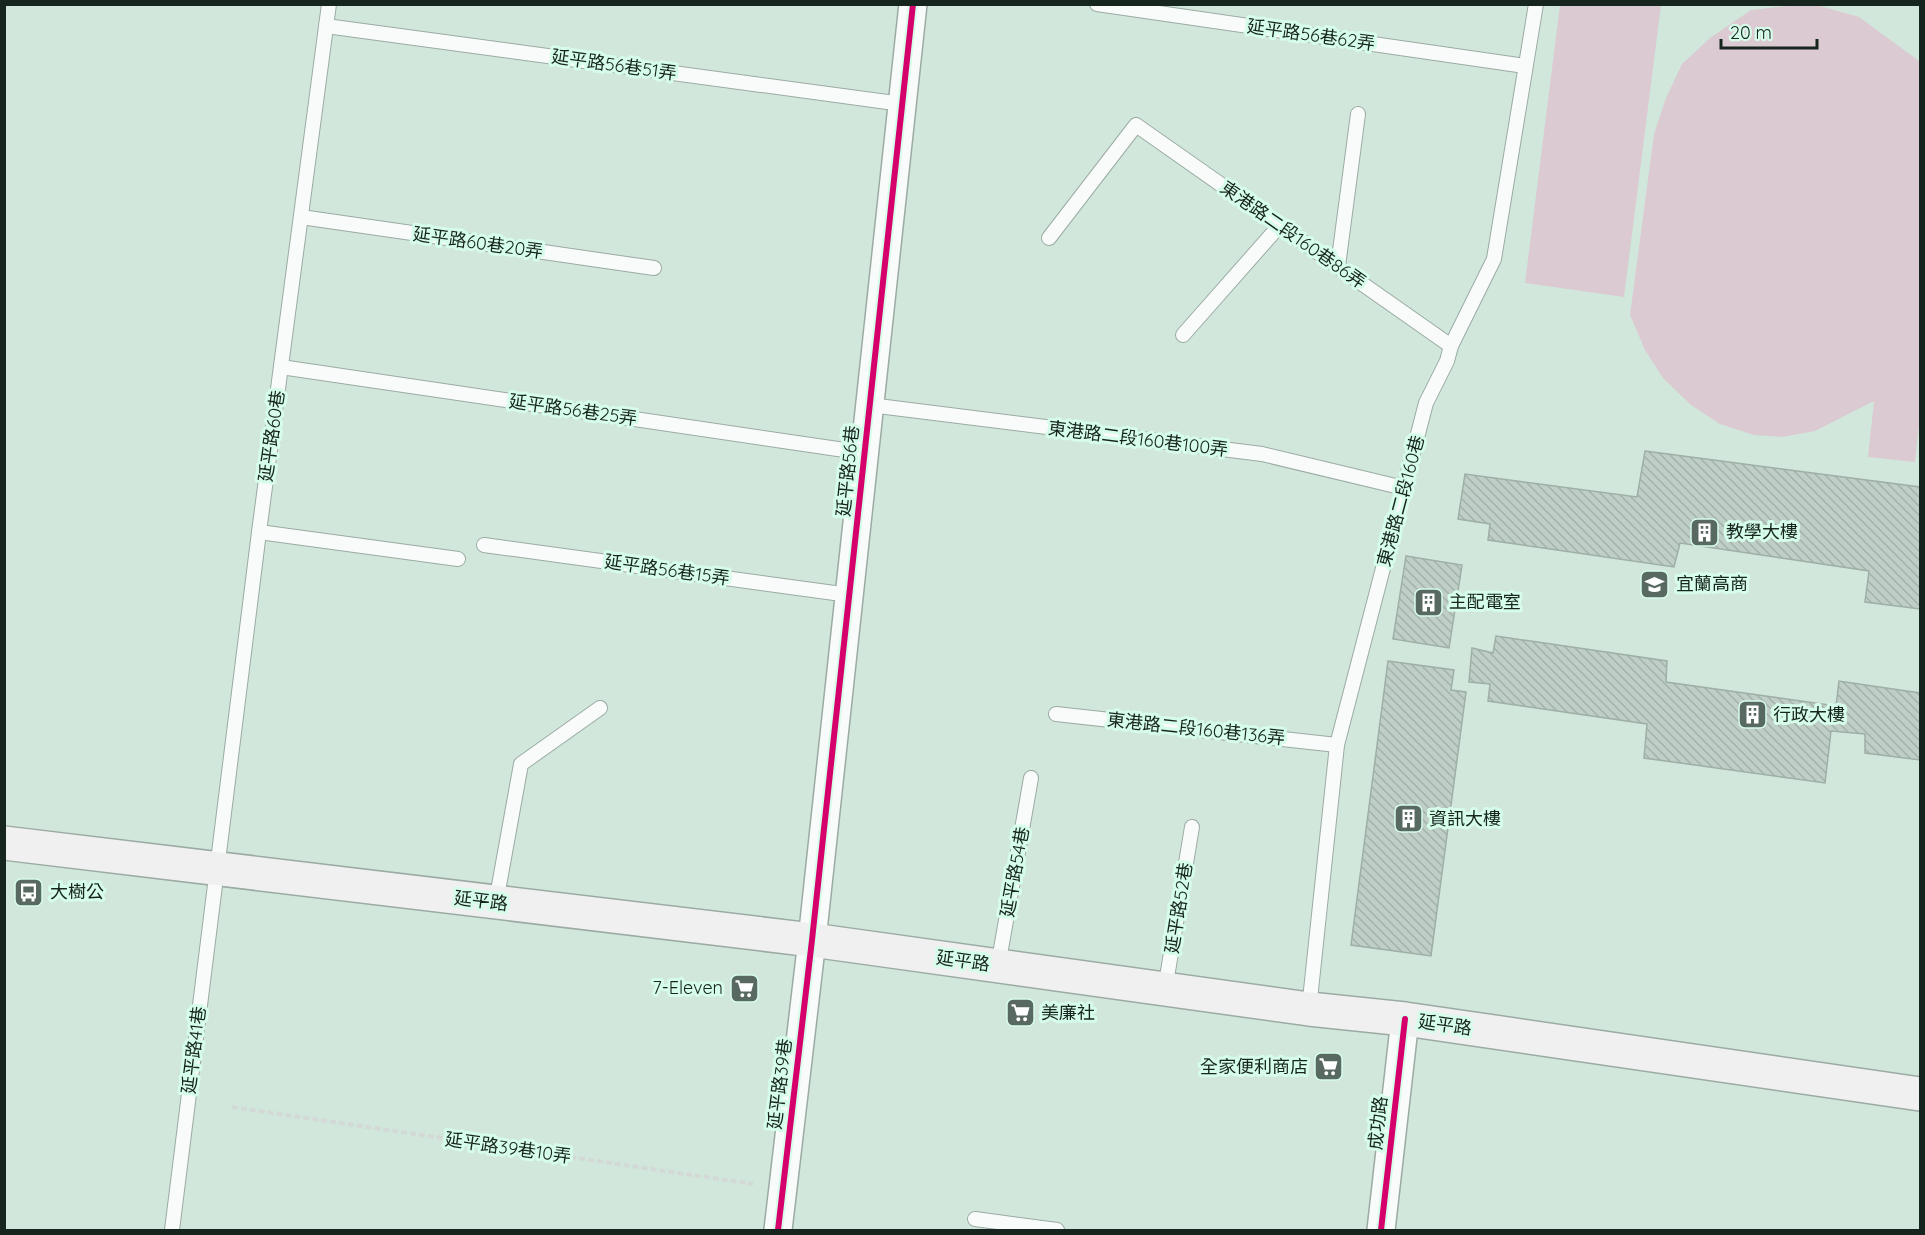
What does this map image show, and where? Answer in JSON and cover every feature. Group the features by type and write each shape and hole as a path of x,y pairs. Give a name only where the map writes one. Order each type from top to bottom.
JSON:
{"main road":[{"name":"延平路","path":"4,843 812,940 1309,1009 1405,1019 1920,1094"}],"street":[{"name":"延平路56巷","path":"812,940 913,4"},
{"name":"延平路39巷","path":"778,1230 812,940"},
{"name":"成功路","path":"1381,1230 1405,1019"}],"lane":[{"name":"延平路60巷","path":"217,869 329,4"},
{"name":"延平路56巷62弄","path":"1098,4 1525,66"},
{"name":"東港路二段160巷","path":"1309,1009 1336,745 1426,404 1447,361 1451,346 1494,259 1536,4"},
{"name":"延平路56巷51弄","path":"326,26 902,104"},
{"path":"1338,266 1358,114"},
{"name":"東港路二段160巷86弄","path":"1049,238 1136,125 1451,346"},
{"name":"延平路60巷20弄","path":"301,217 654,268"},
{"path":"1183,335 1280,225"},
{"name":"延平路56巷25弄","path":"281,367 865,453"},
{"name":"東港路二段160巷100弄","path":"870,405 1262,454 1404,488"},
{"path":"259,532 458,559"},
{"name":"延平路56巷15弄","path":"484,545 849,595"},
{"path":"496,902 521,764 600,708"},
{"name":"東港路二段160巷136弄","path":"1056,714 1336,745"},
{"name":"延平路54巷","path":"999,966 1031,778"},
{"name":"延平路52巷","path":"1165,989 1192,827"},
{"name":"延平路41巷","path":"172,1230 217,869"},
{"path":"975,1219 1057,1230"}],"shaded area":[{"path":"1560,5 1661,5 1624,297 1525,283"},
{"path":"1788,6 1820,6 1859,17 1919,61 1920,47 1920,416 1915,462 1868,457 1874,401 1815,431 1782,437 1754,435 1720,424 1691,405 1663,378 1645,350 1630,315 1654,134 1666,98 1682,64 1710,38 1751,10"}],"building":[{"name":"教學大樓","path":"1645,451 1920,487 1920,609 1865,602 1869,571 1680,543 1674,567 1488,540 1490,524 1458,519 1465,474 1637,497"},
{"name":"主配電室","path":"1406,556 1462,565 1449,648 1393,639"},
{"name":"行政大樓","path":"1496,636 1667,661 1666,682 1836,706 1839,681 1920,693 1920,760 1865,753 1865,734 1831,731 1825,783 1644,758 1647,724 1488,701 1490,684 1469,682 1472,648 1493,653"},
{"name":"資訊大樓","path":"1388,661 1454,670 1451,690 1466,692 1431,956 1351,945"}],"cycle path":[{"path":"778,1230 812,940 913,4"},
{"path":"1381,1230 1405,1019"}],"place":[{"name":"教學大樓","path":"1705,532"},
{"name":"宜蘭高商","path":"1655,584"},
{"name":"主配電室","path":"1428,602"},
{"name":"行政大樓","path":"1752,715"},
{"name":"資訊大樓","path":"1408,819"},
{"name":"大樹公","path":"29,892"},
{"name":"7-Eleven","path":"744,988"},
{"name":"美廉社","path":"1020,1013"},
{"name":"全家便利商店","path":"1329,1067"}]}
